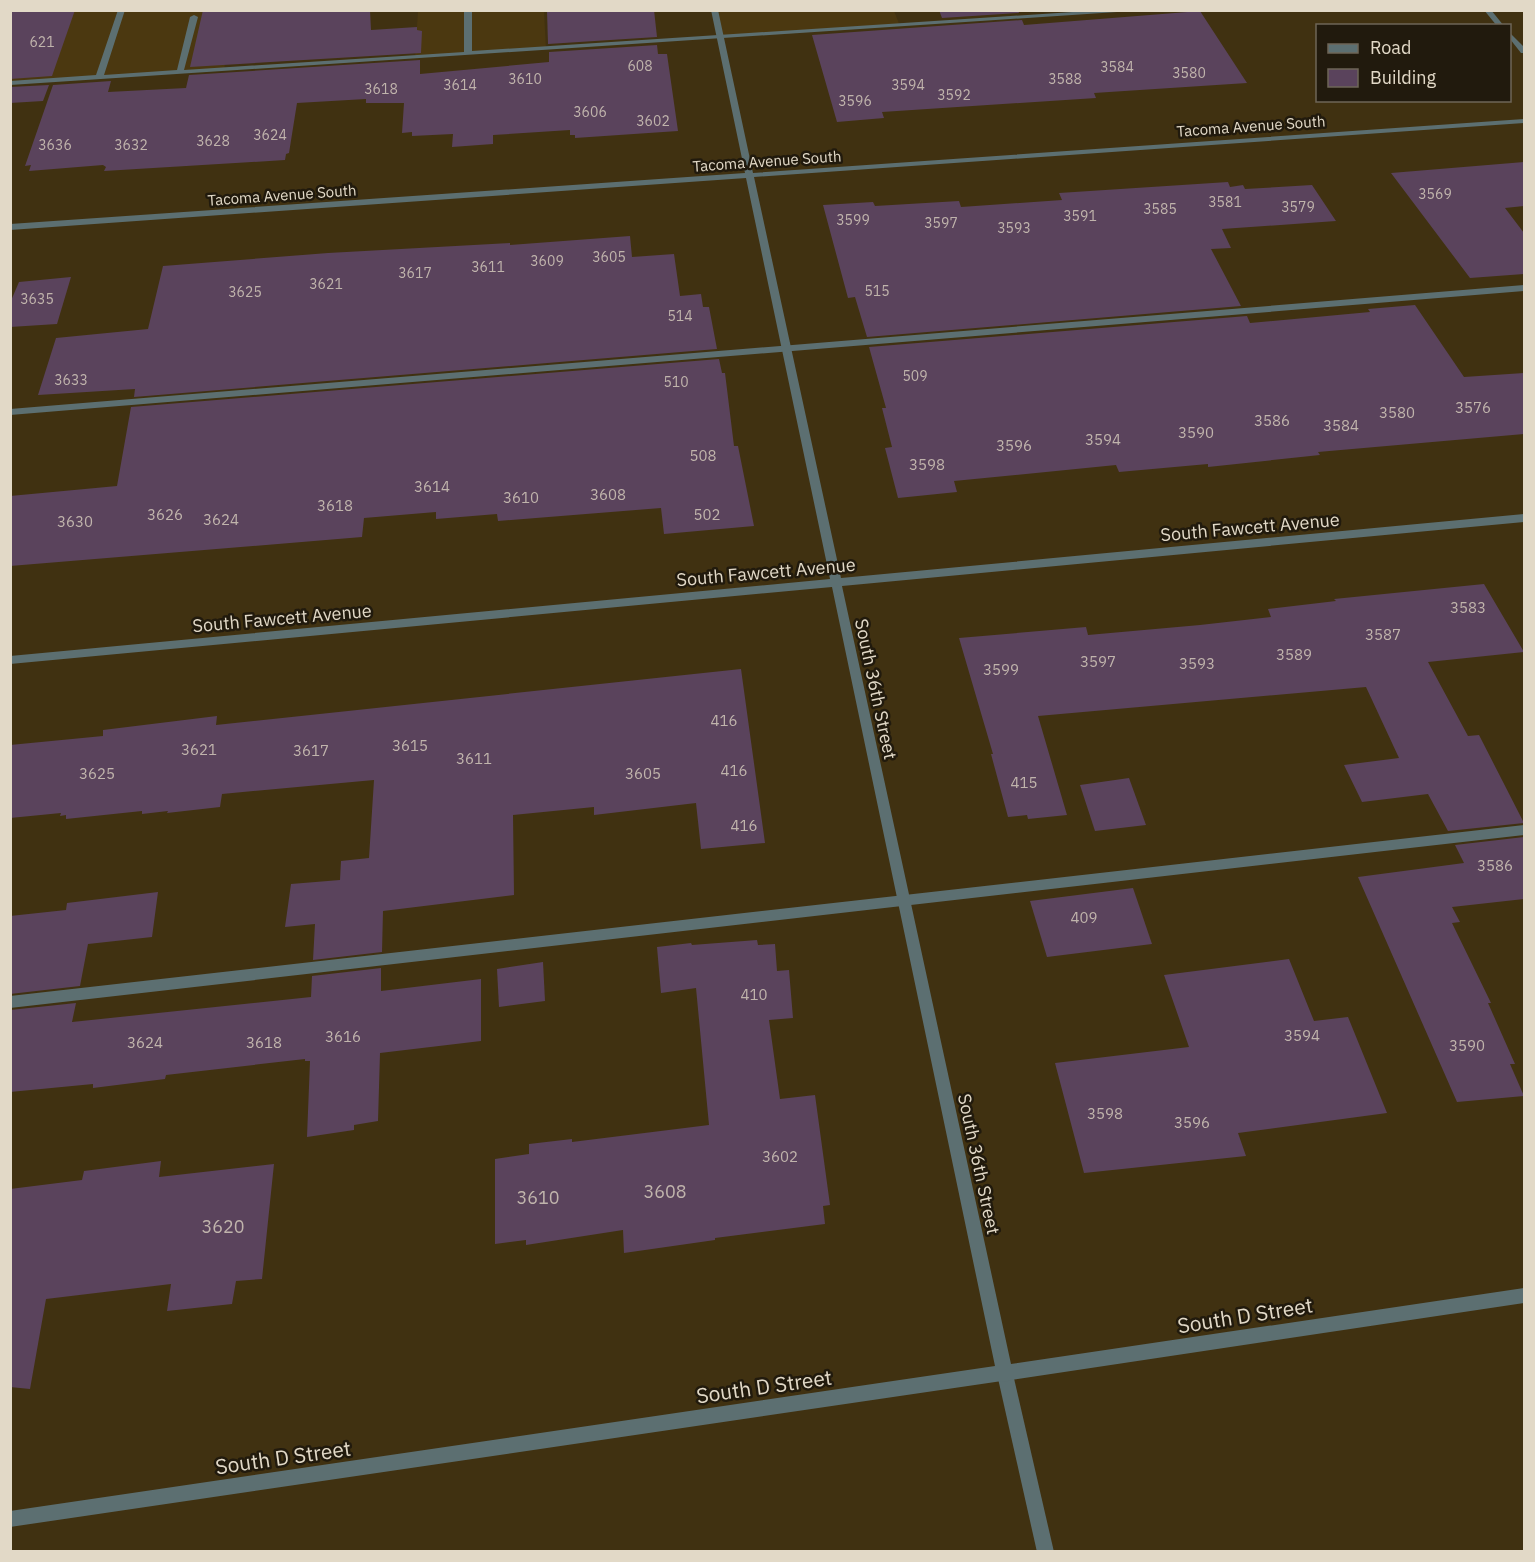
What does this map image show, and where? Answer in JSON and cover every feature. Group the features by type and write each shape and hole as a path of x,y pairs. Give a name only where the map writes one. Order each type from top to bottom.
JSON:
{"street":[{"path":"99,77 122,10"},
{"path":"468,10 468,54"},
{"name":"South 36th Street","path":"714,10 834,582 1005,1374 1046,1551"},
{"path":"10,83 1144,10"},
{"path":"1487,10 1499,24"},
{"path":"180,72 194,17"},
{"path":"1511,37 1524,51"},
{"name":"Tacoma Avenue South","path":"10,228 1524,121"},
{"path":"10,412 1524,288"},
{"name":"South Fawcett Avenue","path":"10,660 1524,518"},
{"path":"10,1002 1524,830"},
{"name":"South D Street","path":"10,1519 1524,1296"}],"shaded area":[{"path":"11,11 237,11 224,69 11,83"},
{"path":"418,11 544,11 546,49 415,57"},
{"path":"714,11 894,11 900,26 720,38"}],"building":[{"path":"10,10 75,10 52,76 10,79"},
{"path":"203,10 370,10 371,30 417,27 417,30 422,31 421,53 190,67"},
{"path":"547,10 654,10 657,37 548,44"},
{"path":"939,10 1018,10 1019,13 942,18"},
{"path":"1200,11 1247,83 1094,93 1096,98 882,112 884,118 837,122 812,35 1022,20 1024,25"},
{"path":"657,45 658,54 667,54 678,131 575,138 575,135 570,135 570,130 493,135 493,144 452,147 453,134 412,136 412,132 402,133 404,103 366,103 366,99 297,103 289,153 286,154 285,160 104,171 106,167 103,165 29,171 31,165 25,166 53,85 111,81 108,92 186,88 189,75 420,60 420,74 549,62 549,52"},
{"path":"49,85 43,101 10,103 10,87"},
{"path":"1524,162 1524,206 1505,208 1524,233 1524,274 1470,278 1391,173"},
{"path":"1228,182 1230,187 1243,185 1245,189 1312,185 1336,221 1222,229 1231,248 1211,249 1241,306 867,337 855,297 848,298 823,205 873,202 875,206 959,201 961,207 1062,200 1059,193"},
{"path":"630,236 632,257 674,254 680,296 701,294 703,307 709,307 717,349 134,397 135,389 38,395 56,338 148,329 163,266 328,253 510,243 510,245"},
{"path":"71,277 57,324 10,327 10,303 19,282"},
{"path":"1415,305 1464,377 1524,373 1524,434 1318,452 1320,455 1208,467 1208,464 1119,472 1116,465 954,481 957,492 898,498 885,448 892,447 882,408 886,408 869,347 1247,316 1250,323 1370,312 1368,309"},
{"path":"719,359 722,373 725,373 734,446 738,446 754,526 664,534 661,508 498,521 497,514 436,519 436,512 364,518 362,537 10,566 10,496 117,486 131,407"},
{"path":"1484,584 1524,652 1428,662 1468,736 1479,735 1524,823 1448,831 1428,794 1362,802 1344,765 1399,758 1366,687 1038,716 1067,815 1028,819 1027,815 1008,817 991,754 993,754 959,638 1086,627 1088,635 1200,625 1271,617 1268,609 1336,601 1334,599"},
{"path":"741,669 765,843 701,849 696,803 594,815 594,807 513,815 514,895 383,911 382,952 313,960 315,924 285,927 291,884 340,880 341,861 369,858 374,780 222,794 220,807 167,813 168,811 142,814 142,811 66,819 66,815 60,816 61,813 10,818 10,745 103,736 103,730 217,716 216,725"},
{"path":"1129,778 1146,825 1095,831 1080,785"},
{"path":"1524,837 1524,899 1452,907 1460,922 1452,923 1491,1003 1488,1003 1515,1064 1510,1064 1524,1096 1457,1102 1358,877 1464,863 1455,845"},
{"path":"1133,888 1152,944 1047,957 1030,901"},
{"path":"158,892 152,937 88,944 80,986 10,994 10,916 66,910 67,903"},
{"path":"757,940 758,945 775,944 777,971 789,970 793,1018 769,1020 780,1099 815,1095 830,1205 823,1206 825,1224 715,1238 715,1240 624,1253 623,1230 526,1245 526,1240 495,1244 495,1159 529,1154 529,1144 572,1139 572,1142 709,1125 696,988 661,993 657,947"},
{"path":"1289,959 1314,1021 1348,1017 1387,1113 1238,1133 1246,1156 1084,1173 1055,1063 1189,1047 1164,975"},
{"path":"543,962 545,1001 499,1007 497,969"},
{"path":"381,968 381,991 481,979 481,1041 380,1053 378,1121 354,1125 354,1130 307,1137 310,1061 305,1061 305,1059 166,1075 165,1079 93,1088 93,1084 10,1092 10,1010 76,1003 72,1022 311,997 312,976"},
{"path":"161,1161 159,1177 274,1164 262,1279 236,1281 232,1304 167,1311 171,1284 46,1299 30,1389 10,1387 10,1189 82,1180 84,1171"}]}
